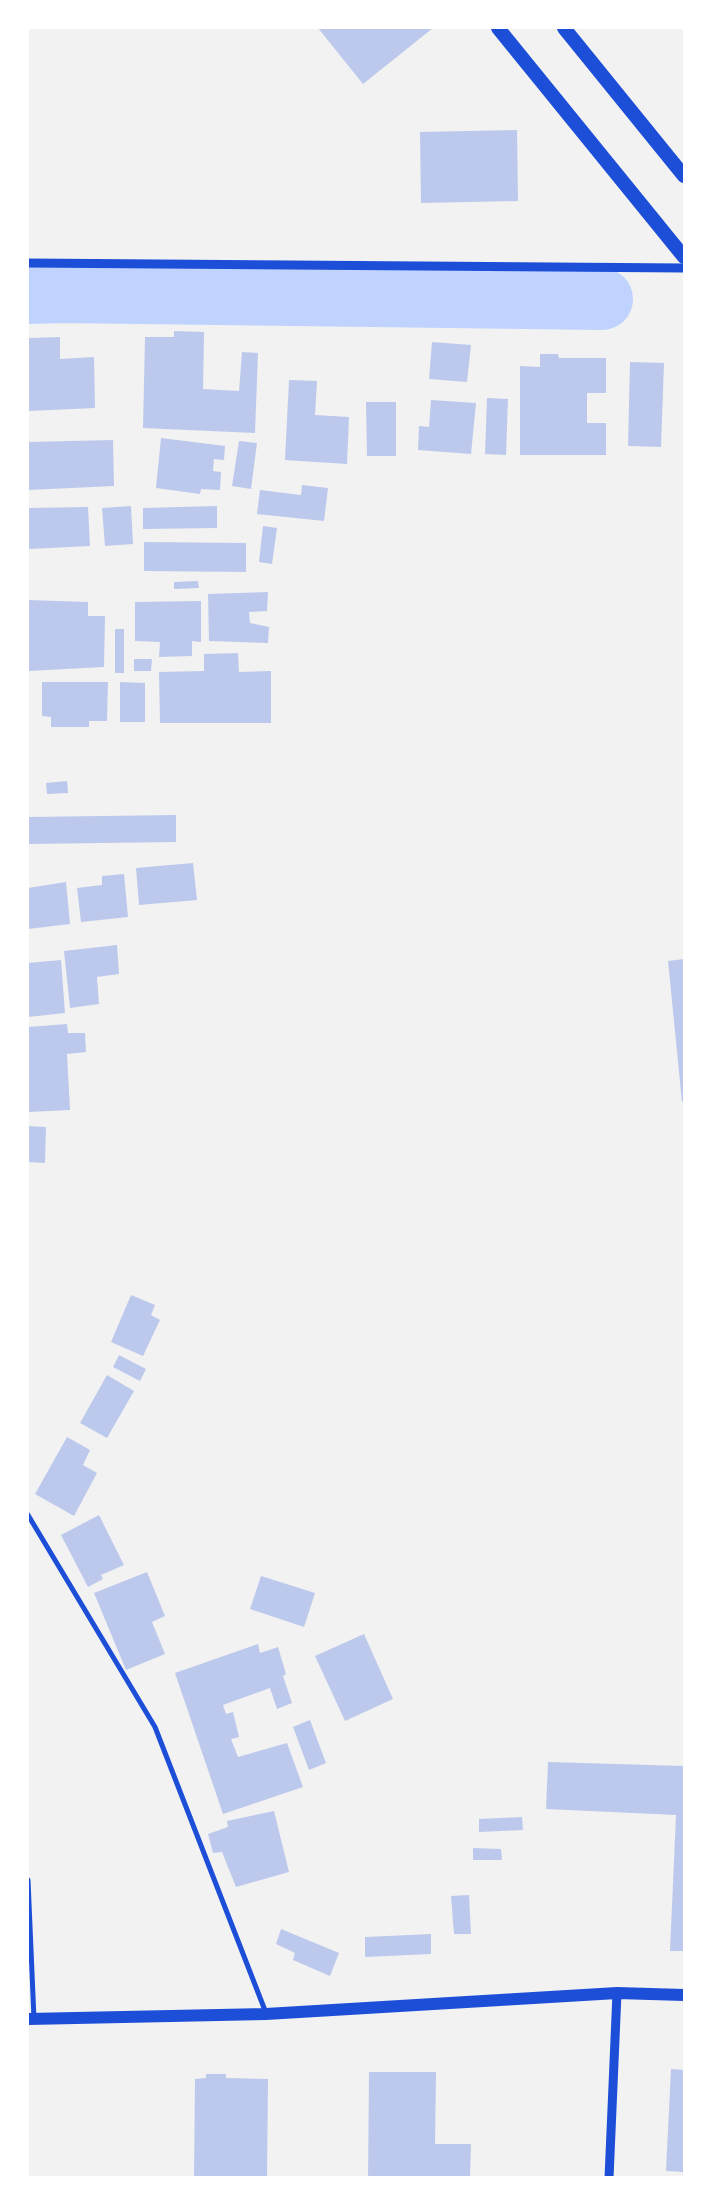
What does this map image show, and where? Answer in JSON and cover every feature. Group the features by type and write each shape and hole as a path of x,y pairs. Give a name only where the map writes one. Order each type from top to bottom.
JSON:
{"highway":[{"path":"498,28 684,257"},
{"path":"564,28 684,176"}],"main road":[{"path":"31,2019 266,2014 617,1993 684,1995"}],"street":[{"path":"28,264 684,268"},
{"path":"28,1515 155,1727 266,2014"},
{"path":"28,1880 31,2019"},
{"path":"609,2178 617,1993"}],"building":[{"path":"318,28 433,28 363,84"},
{"path":"517,130 518,201 421,203 420,132"},
{"path":"174,331 204,332 203,389 239,391 242,352 258,353 255,433 143,428 145,337 174,337"},
{"path":"60,337 60,359 94,357 95,408 29,411 29,338"},
{"path":"432,342 471,345 467,382 429,379"},
{"path":"540,354 558,354 559,358 606,358 606,393 587,393 587,423 606,423 606,455 520,455 520,366 540,367"},
{"path":"630,362 664,363 661,447 628,446"},
{"path":"289,380 317,381 315,415 349,417 347,464 285,460"},
{"path":"487,398 508,399 506,455 485,454"},
{"path":"431,400 476,403 471,454 418,450 419,426 429,427"},
{"path":"366,402 396,402 396,456 367,456"},
{"path":"161,438 225,446 224,460 214,459 213,471 221,472 220,490 201,489 200,494 156,488"},
{"path":"113,440 114,486 28,490 28,442"},
{"path":"239,441 257,443 251,489 232,486"},
{"path":"302,485 328,488 324,521 257,514 260,490 301,495"},
{"path":"131,506 133,544 105,546 102,508"},
{"path":"217,506 217,528 143,529 143,508"},
{"path":"88,507 90,546 29,549 28,508"},
{"path":"263,526 277,528 272,564 259,562"},
{"path":"144,542 246,543 246,572 144,571"},
{"path":"198,581 199,588 174,589 174,582"},
{"path":"268,592 267,611 249,612 250,623 269,627 268,643 209,641 208,594"},
{"path":"28,600 88,602 88,616 105,616 104,667 28,671"},
{"path":"201,601 201,642 192,641 192,656 159,657 160,642 135,641 135,602"},
{"path":"115,629 124,629 124,673 115,673"},
{"path":"238,653 239,672 271,671 271,723 160,723 159,672 204,671 204,654"},
{"path":"134,659 152,659 151,671 134,671"},
{"path":"42,682 108,682 107,721 89,721 89,727 51,727 51,717 42,716"},
{"path":"120,682 145,683 145,722 120,722"},
{"path":"67,781 68,793 47,794 46,783"},
{"path":"176,815 176,842 28,844 28,817"},
{"path":"193,863 197,900 139,905 136,868"},
{"path":"124,874 128,917 81,922 77,888 102,885 102,876"},
{"path":"66,882 70,924 28,929 28,888"},
{"path":"117,945 119,974 97,977 99,1004 70,1008 64,951"},
{"path":"684,959 684,1101 682,1102 668,961"},
{"path":"61,960 65,1013 28,1017 28,963"},
{"path":"67,1024 68,1033 85,1033 86,1052 67,1054 70,1110 28,1112 28,1027"},
{"path":"28,1126 46,1127 45,1163 28,1162"},
{"path":"131,1295 155,1305 151,1315 160,1320 143,1356 111,1342"},
{"path":"119,1355 146,1369 140,1381 113,1367"},
{"path":"107,1375 134,1391 107,1438 80,1423"},
{"path":"67,1437 90,1450 83,1465 97,1473 74,1516 35,1494"},
{"path":"99,1515 124,1565 101,1575 103,1579 88,1587 61,1535"},
{"path":"147,1572 165,1616 152,1622 165,1654 126,1670 94,1593"},
{"path":"261,1576 315,1593 304,1627 250,1609"},
{"path":"364,1634 393,1699 345,1721 315,1656"},
{"path":"258,1644 260,1653 278,1647 286,1674 283,1676 292,1703 277,1709 270,1688 223,1705 226,1714 233,1712 239,1737 231,1739 238,1757 287,1743 303,1787 223,1814 175,1673"},
{"path":"310,1720 326,1763 309,1770 293,1727"},
{"path":"548,1762 684,1766 684,1951 670,1951 676,1815 546,1809"},
{"path":"274,1811 289,1872 236,1887 222,1852 213,1853 208,1834 228,1827 227,1821"},
{"path":"522,1817 523,1830 479,1832 479,1819"},
{"path":"473,1848 501,1849 502,1860 473,1860"},
{"path":"469,1895 471,1934 454,1934 451,1896"},
{"path":"281,1929 339,1953 330,1976 293,1960 295,1953 276,1944"},
{"path":"431,1934 431,1954 365,1957 365,1937"},
{"path":"671,2069 684,2070 684,2172 666,2171"},
{"path":"369,2072 436,2072 435,2144 471,2144 470,2178 368,2178"},
{"path":"206,2074 226,2074 226,2078 268,2079 267,2178 194,2178 195,2079 206,2078"}],"waterway":[{"path":"28,293 602,299"}]}
